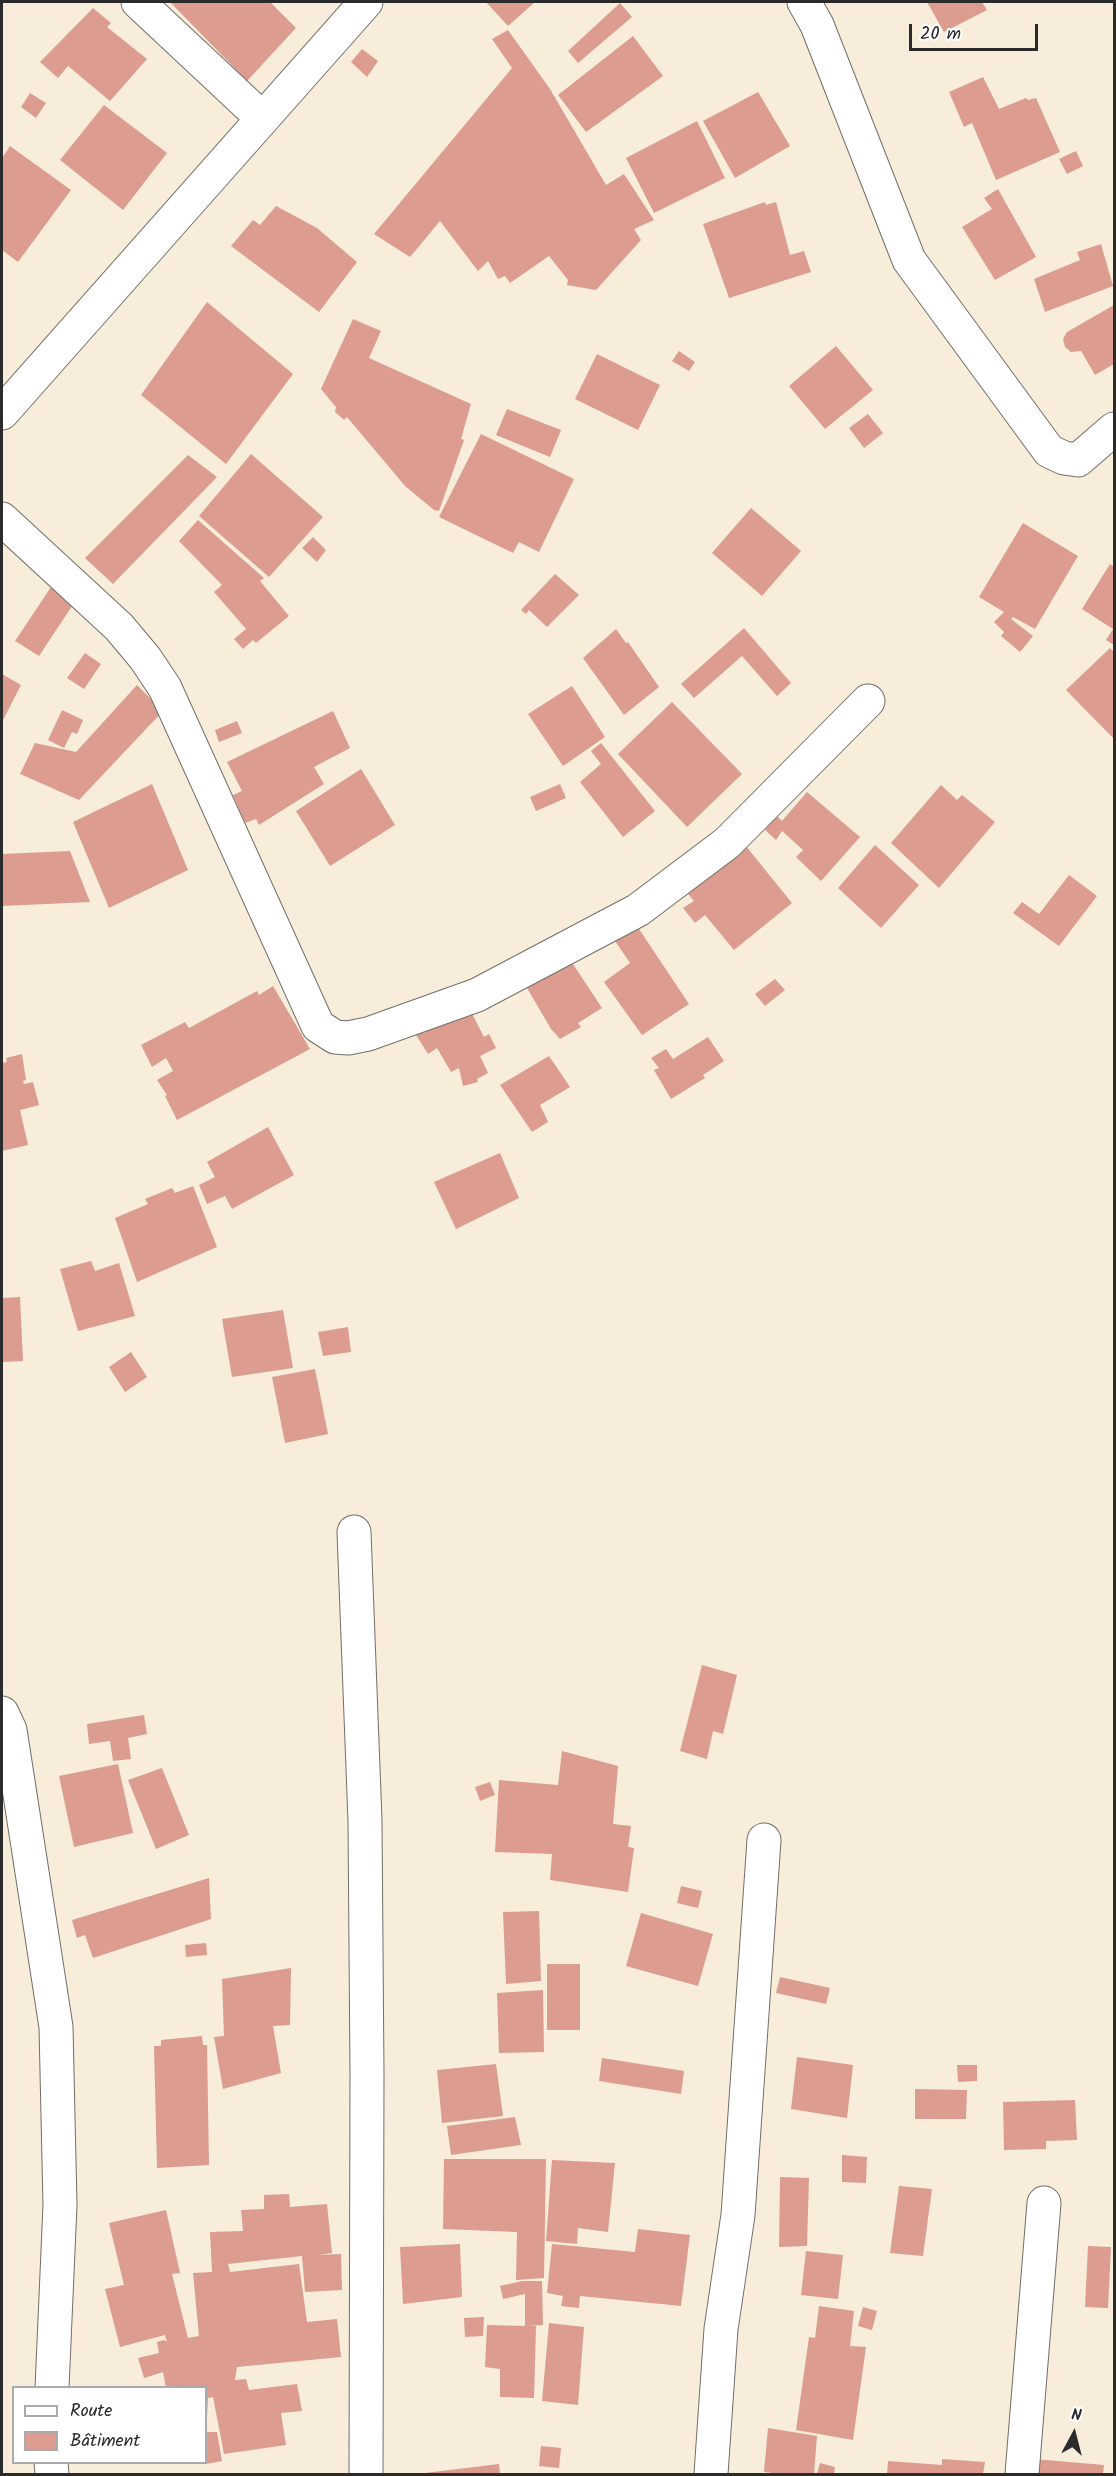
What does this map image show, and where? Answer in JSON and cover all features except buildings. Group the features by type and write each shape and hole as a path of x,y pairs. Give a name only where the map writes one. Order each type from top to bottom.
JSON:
{"street":[{"path":"138,2 262,118"},
{"path":"2,413 366,2"},
{"path":"804,2 817,25 909,260 1049,451 1064,459 1078,460 1114,429"},
{"path":"2,519 119,627 145,658 165,688 318,1026 335,1037 348,1038 368,1034 477,995 638,910 727,843 868,701"},
{"path":"354,1532 366,1844 368,2074 366,2475"},
{"path":"2,1713 10,1730 56,2027 60,2205 52,2386"},
{"path":"711,2475 721,2329 738,2215 764,1840"},
{"path":"1022,2475 1044,2203"}]}
